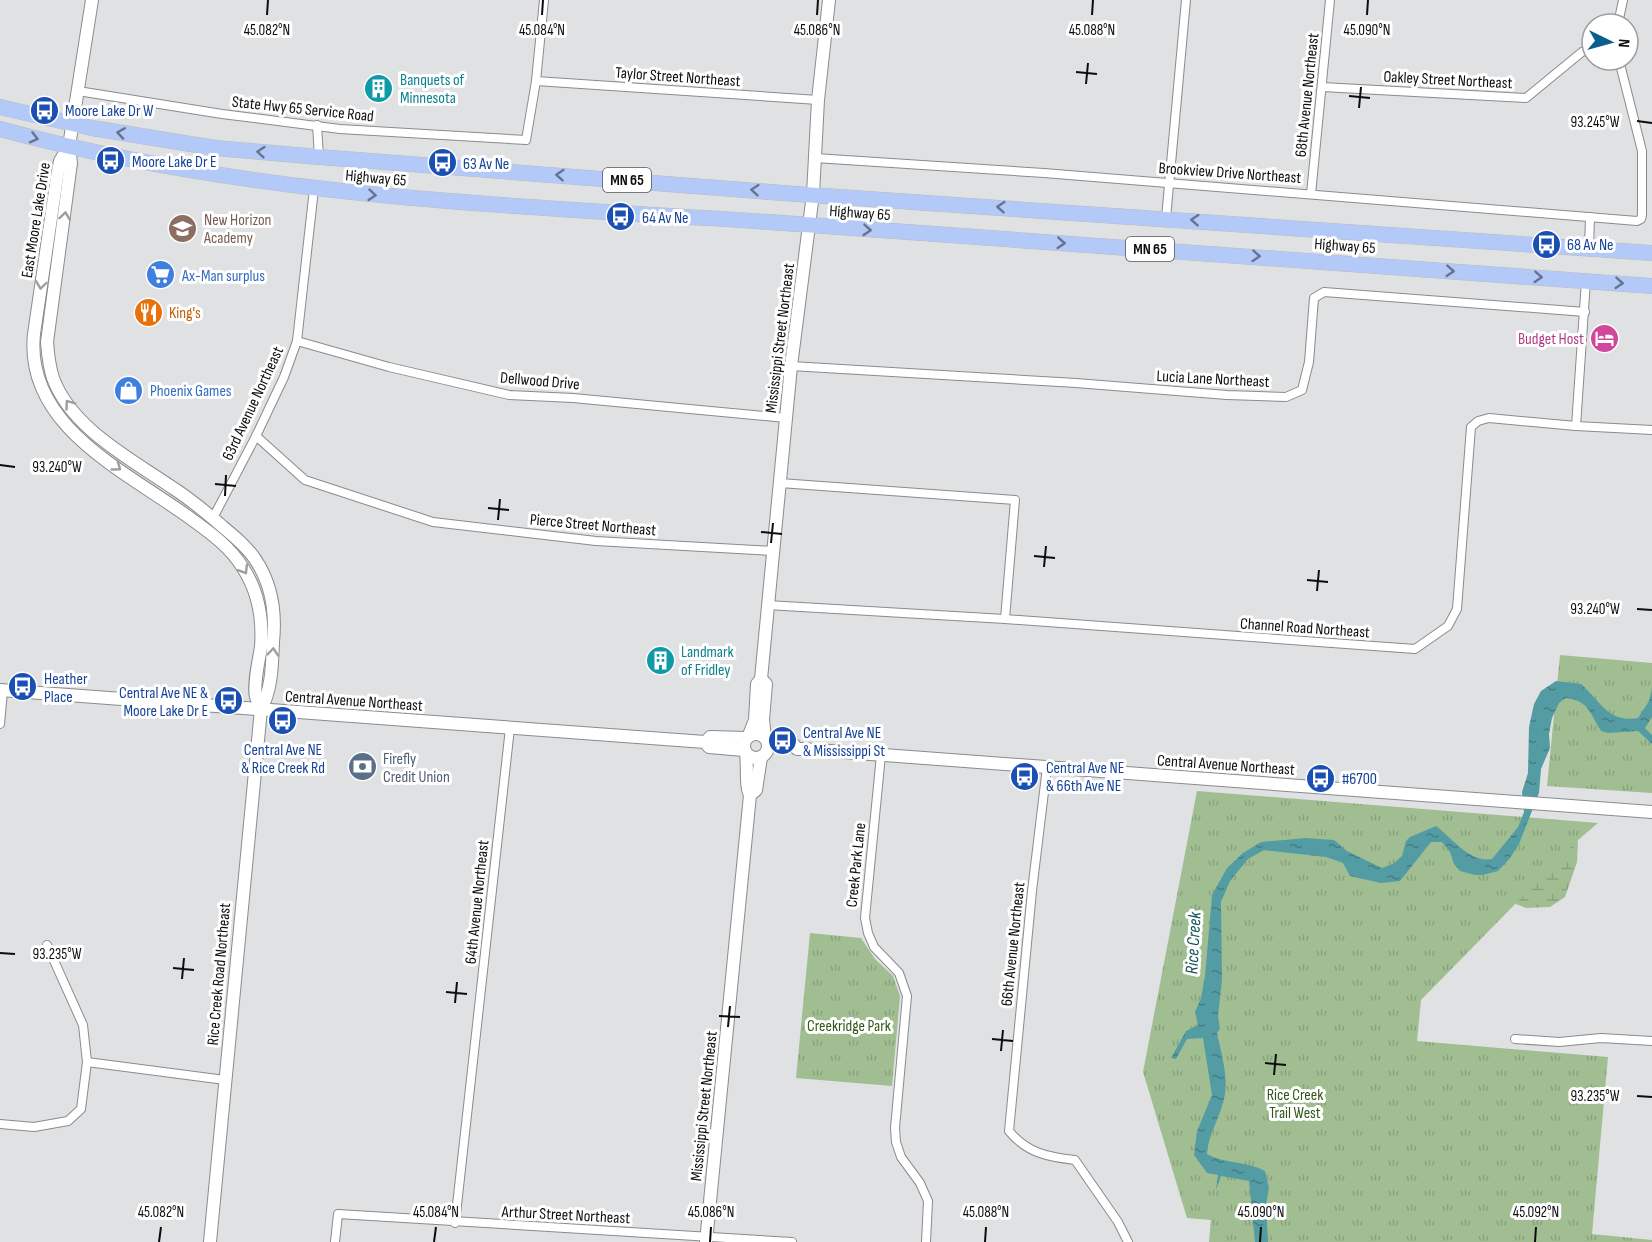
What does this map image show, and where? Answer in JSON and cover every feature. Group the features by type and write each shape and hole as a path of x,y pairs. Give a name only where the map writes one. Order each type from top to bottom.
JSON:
{"highway":[{"name":"MN 65","path":"0,107 73,124"},
{"name":"Highway 65","path":"73,124 215,148 319,157 1652,253"},
{"name":"MN 65","path":"0,129 69,146"},
{"name":"Highway 65","path":"69,146 149,164 314,189 450,202 1652,286"}],"street":[{"path":"69,146 92,0"},
{"path":"536,81 544,0"},
{"name":"Mississippi Street Northeast","path":"706,1239 750,795 747,788 749,769 747,744 755,720 757,684 761,680 791,366 813,194 818,100 829,0"},
{"path":"1166,218 1186,0"},
{"name":"68th Avenue Northeast","path":"1311,194 1330,0"},
{"name":"Oakley Street Northeast","path":"1322,87 1526,98 1580,54"},
{"name":"Brookview Drive Northeast","path":"815,158 1169,183 1637,221 1641,219 1642,151 1622,72"},
{"name":"State Hwy 65 Service Road","path":"78,91 222,114 340,129 526,140 536,81"},
{"name":"Taylor Street Northeast","path":"536,81 818,100"},
{"path":"317,125 319,157"},
{"name":"East Moore Lake Drive","path":"69,146 72,163 47,342 54,380 69,406 102,439 213,518"},
{"name":"East Moore Lake Drive","path":"69,146 60,161 57,177 32,348 38,380 55,414 77,436 112,464 204,528"},
{"name":"63rd Avenue Northeast","path":"213,518 284,377 297,341 314,189"},
{"path":"1589,248 1590,217"},
{"path":"1576,426 1586,281"},
{"name":"Lucia Lane Northeast","path":"791,366 1076,382 1227,395 1286,397 1302,390 1309,362 1314,298 1323,292 1585,312"},
{"name":"Dellwood Drive","path":"297,341 389,367 509,395 573,398 786,418"},
{"name":"Channel Road Northeast","path":"767,606 1005,620 1415,650 1448,626 1457,609 1471,427 1478,421 1488,418 1652,430"},
{"name":"Pierce Street Northeast","path":"256,436 305,480 433,522 596,541 773,551"},
{"path":"780,483 1015,500 1005,620"},
{"name":"Rice Creek Road Northeast","path":"210,1242 261,709 268,696 275,626 270,591 255,559 238,539 213,518"},
{"name":"Rice Creek Road Northeast","path":"204,528 237,557 253,586 261,622 256,696 261,709"},
{"name":"Mississippi Street Northeast","path":"761,680 766,684 763,720 766,738"},
{"path":"0,724 2,690"},
{"name":"Central Avenue Northeast","path":"2,690 706,742 710,737 747,744"},
{"name":"64th Avenue Northeast","path":"455,1223 510,728"},
{"path":"757,734 766,738 768,748 763,756 753,758 747,744 757,734"},
{"name":"Central Avenue Northeast","path":"766,738 794,745 797,749"},
{"name":"Central Avenue Northeast","path":"763,756 793,752 797,749 1652,812"},
{"name":"Creek Park Lane","path":"881,755 865,918 874,947 899,973 907,996 895,1128 896,1142 901,1157 921,1183 928,1201 926,1242"},
{"name":"Mississippi Street Northeast","path":"750,795 756,790 763,756"},
{"name":"66th Avenue Northeast","path":"1047,767 1032,891 1009,1131 1020,1144 1051,1157 1076,1160 1118,1222 1128,1242"},
{"path":"0,1124 34,1127 68,1121 81,1109 87,1062 83,1024 47,945"},
{"path":"1515,1039 1559,1042 1601,1038 1652,1041"},
{"path":"87,1062 225,1080"},
{"name":"Arthur Street Northeast","path":"334,1242 338,1214 706,1239 792,1242"}],"green space":[{"path":"1560,655 1652,663 1652,793 1547,786"},
{"name":"Rice Creek Trail West","path":"1197,791 1598,823 1578,840 1421,1000 1417,1041 1608,1057 1592,1234 1652,1240 1652,1242 1209,1242 1211,1220 1187,1218 1143,1072"},
{"path":"1578,840 1577,862 1565,897 1550,907 1526,908 1506,900"},
{"name":"Creekridge Park","path":"810,933 861,938 875,959 893,976 900,996 892,1086 796,1078"}],"water":[{"name":"Rice Creek","path":"1556,681 1581,684 1605,709 1627,719 1638,718 1649,701 1652,688 1652,717 1645,728 1652,735 1652,744 1638,731 1608,733 1601,731 1588,708 1574,699 1566,698 1559,703 1552,718 1549,734 1550,748 1541,769 1539,793 1519,844 1498,871 1475,875 1460,871 1442,842 1431,842 1400,881 1381,883 1350,876 1343,863 1326,857 1264,850 1248,859 1230,881 1221,902 1222,980 1218,1016 1220,1029 1217,1033 1224,1063 1226,1087 1207,1154 1265,1171 1269,1188 1266,1205 1268,1242 1255,1242 1249,1181 1221,1176 1216,1190 1218,1175 1207,1173 1194,1155 1197,1131 1212,1095 1203,1038 1187,1039 1176,1059 1171,1058 1186,1031 1198,1025 1195,1012 1201,998 1205,976 1212,895 1227,868 1243,853 1261,842 1306,838 1334,840 1347,851 1382,868 1393,864 1402,856 1406,841 1410,837 1436,826 1469,854 1492,859 1518,827 1524,812 1522,792 1528,773 1529,727 1534,704 1541,691"}],"place":[{"name":"Banquets of Minnesota","path":"379,88"},
{"name":"Moore Lake Dr W","path":"44,110"},
{"name":"Moore Lake Dr E","path":"111,161"},
{"name":"63 Av Ne","path":"442,163"},
{"name":"64 Av Ne","path":"621,217"},
{"name":"New Horizon Academy","path":"183,228"},
{"name":"68 Av Ne","path":"1546,244"},
{"name":"Ax-Man surplus","path":"161,275"},
{"name":"King's","path":"148,312"},
{"name":"Budget Host","path":"1605,338"},
{"name":"Phoenix Games","path":"129,390"},
{"name":"Landmark of Fridley","path":"660,660"},
{"name":"Heather Place","path":"23,687"},
{"name":"Central Ave NE & Moore Lake Dr E","path":"229,701"},
{"name":"Central Ave NE & Rice Creek Rd","path":"283,721"},
{"name":"Central Ave NE & Mississippi St","path":"782,741"},
{"name":"Firefly Credit Union","path":"362,767"},
{"name":"Central Ave NE & 66th Ave NE","path":"1025,776"},
{"name":"#6700","path":"1321,778"}]}
